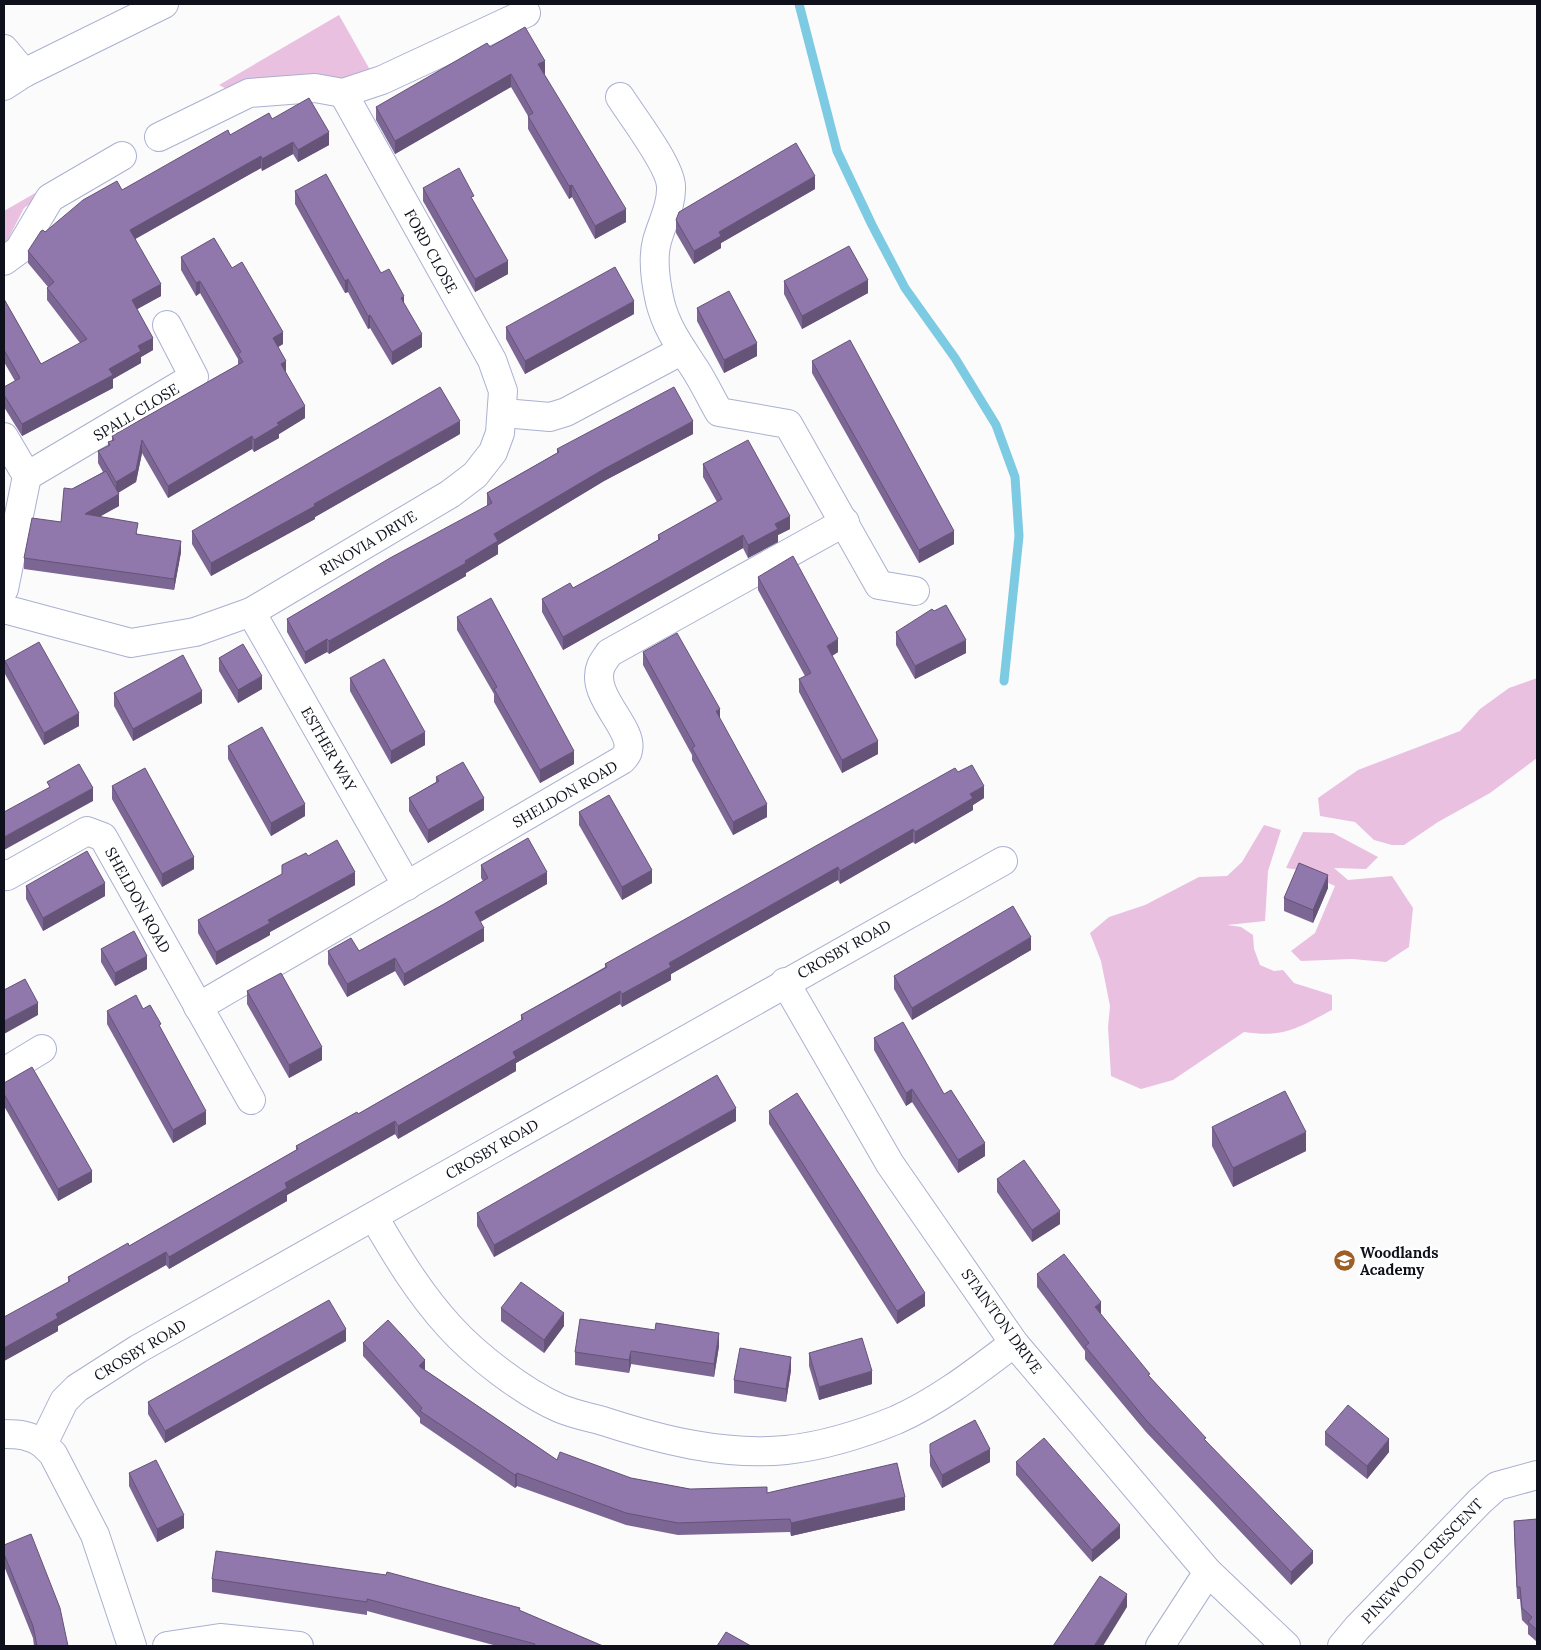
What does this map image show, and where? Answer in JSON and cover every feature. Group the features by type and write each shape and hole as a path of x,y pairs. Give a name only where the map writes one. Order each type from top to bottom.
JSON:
{"street":[{"path":"4,49 14,79 164,4"},
{"path":"158,136 249,93 315,88 343,93 382,80 526,13"},
{"name":"FORD CLOSE","path":"343,93 492,360 503,391 503,413"},
{"path":"620,97 663,162 672,185 668,208 656,243 655,265 660,301 668,325 681,350 695,369 719,412 788,424 880,585 915,591"},
{"path":"4,261 19,250 50,198 122,156"},
{"name":"SPALL CLOSE","path":"27,476 194,377 166,326"},
{"path":"503,413 550,417 566,412 681,350"},
{"name":"RINOVIA DRIVE","path":"4,609 131,642 195,632 251,612 450,494 475,475 493,452 500,433 503,413"},
{"path":"4,436 27,476 4,589"},
{"name":"SHELDON ROAD","path":"198,1007 622,760 628,751 628,740 599,682 600,667 610,652 845,522"},
{"name":"ESTHER WAY","path":"251,612 407,886"},
{"name":"SHELDON ROAD","path":"4,874 7,876 87,831 103,837 251,1100"},
{"name":"CROSBY ROAD","path":"44,1444 64,1401 77,1388 138,1350 785,982 1003,861"},
{"name":"STAINTON DRIVE","path":"785,982 890,1164 1014,1343 1208,1572 1286,1646"},
{"path":"4,1072 42,1049"},
{"path":"374,1217 418,1288 450,1327 518,1383 559,1408 680,1443 727,1449 786,1450 850,1436 897,1419 933,1400 965,1380 1014,1343"},
{"path":"4,1434 21,1434 33,1437 54,1454 95,1535 132,1646"},
{"name":"PINEWOOD CRESCENT","path":"1342,1646 1357,1628 1480,1501 1497,1486 1537,1474"},
{"path":"1160,1646 1208,1572"},
{"path":"167,1646 220,1638 299,1646"}],"shaded area":[{"path":"339,15 374,77 232,92 219,85"},
{"path":"37,192 41,196 24,208 4,247 4,211"},
{"path":"1537,678 1537,758 1490,793 1438,822 1404,845 1392,845 1374,840 1355,822 1320,816 1318,798 1358,770 1460,731 1480,709 1509,688"},
{"path":"1264,825 1281,830 1268,871 1265,921 1227,925 1241,927 1253,935 1254,949 1260,965 1274,971 1283,970 1294,983 1332,995 1332,1010 1290,1030 1270,1034 1244,1032 1173,1080 1141,1089 1111,1076 1108,1027 1110,1006 1101,961 1090,933 1109,917 1145,905 1199,877 1227,876 1242,862"},
{"path":"1303,832 1333,833 1378,857 1366,869 1334,868 1348,880 1392,876 1413,908 1409,947 1386,962 1352,959 1301,961 1291,951 1315,933 1335,886 1299,870 1286,868"}],"building":[{"path":"525,27 545,61 538,64 626,209 595,226 572,185 569,186 528,116 533,113 511,74 395,141 376,107 487,43 490,47"},
{"path":"309,98 329,132 298,150 293,142 262,159 261,156 130,230 161,284 132,300 153,338 138,346 141,351 109,369 113,375 22,424 4,395 4,387 20,378 4,350 4,299 41,364 87,339 47,288 54,282 28,251 41,231 45,232 83,200 117,181 122,190 228,130 230,135 269,113 272,119"},
{"path":"796,143 815,176 719,232 721,236 694,251 676,220 679,212"},
{"path":"459,168 474,196 471,197 508,261 475,279 423,188"},
{"path":"326,174 381,273 389,269 404,296 401,298 422,334 392,352 370,315 368,316 348,279 345,281 295,191"},
{"path":"214,238 232,268 242,262 283,332 273,338 286,361 281,364 305,406 254,440 252,436 168,486 142,440 136,470 116,482 98,451 110,445 108,442 114,440 112,436 243,362 238,354 241,352 200,281 196,283 181,257"},
{"path":"849,246 868,280 802,316 784,281"},
{"path":"615,267 634,301 525,361 506,327"},
{"path":"729,291 757,343 724,360 697,308"},
{"path":"850,340 954,531 919,550 812,361"},
{"path":"440,387 460,421 314,504 315,506 211,563 192,531"},
{"path":"674,387 693,421 604,469 494,534 498,541 465,561 466,563 329,641 327,639 305,652 287,619 390,558 492,503 487,493 559,452 557,449"},
{"path":"748,440 790,516 775,524 778,529 748,545 743,535 563,637 542,599 570,583 573,588 611,567 660,539 658,535 722,499 703,464"},
{"path":"106,471 119,494 85,514 138,523 136,534 181,541 174,579 24,558 32,518 61,522 64,488 72,489"},
{"path":"793,556 838,639 827,646 878,741 842,760 799,679 811,673 758,577"},
{"path":"491,598 574,751 540,770 494,689 497,687 457,617"},
{"path":"946,605 966,640 915,666 896,632 932,609 934,611"},
{"path":"677,633 720,709 716,711 767,804 733,822 692,748 695,746 643,652"},
{"path":"39,642 79,713 44,733 5,661"},
{"path":"243,644 262,676 238,690 219,658"},
{"path":"183,655 202,691 133,729 114,693"},
{"path":"384,659 425,732 391,751 350,678"},
{"path":"262,727 305,804 271,823 228,746"},
{"path":"463,762 484,798 428,830 409,798 439,781 436,777"},
{"path":"79,764 93,788 4,837 4,812 50,787 47,782"},
{"path":"972,765 984,786 970,794 973,798 915,832 913,829 840,871 838,867 669,963 671,967 622,994 620,991 513,1052 516,1058 398,1126 395,1121 285,1183 287,1188 169,1257 166,1252 56,1314 58,1318 4,1348 4,1317 70,1281 68,1277 128,1243 129,1246 298,1149 296,1146 357,1112 358,1114 523,1019 521,1015 607,967 605,964 955,768 958,772"},
{"path":"145,768 194,857 162,874 112,786"},
{"path":"609,795 652,870 622,887 579,812"},
{"path":"528,838 547,872 475,912 484,928 404,974 395,958 347,984 328,951 351,938 359,951 444,904 488,878 481,865"},
{"path":"337,840 355,872 268,920 270,923 216,952 198,920 282,874 282,865 306,853 308,856"},
{"path":"87,851 105,883 43,918 26,886"},
{"path":"1299,863 1328,875 1313,910 1284,898"},
{"path":"1013,906 1031,937 912,1008 894,976"},
{"path":"134,931 147,956 115,973 101,949"},
{"path":"281,973 322,1047 289,1065 247,991"},
{"path":"25,979 38,1003 4,1021 4,990"},
{"path":"136,995 143,1009 150,1005 206,1111 173,1130 107,1011"},
{"path":"903,1022 944,1094 951,1090 985,1143 958,1160 912,1089 906,1093 874,1038"},
{"path":"32,1067 92,1171 58,1189 4,1094 4,1083"},
{"path":"717,1075 736,1108 494,1245 477,1213"},
{"path":"1285,1091 1306,1132 1233,1168 1212,1127"},
{"path":"797,1093 925,1293 897,1311 769,1111"},
{"path":"1024,1160 1060,1211 1032,1230 997,1179"},
{"path":"1064,1254 1101,1302 1095,1307 1150,1374 1148,1375 1206,1438 1204,1439 1313,1551 1291,1572 1146,1420 1085,1346 1089,1343 1037,1274"},
{"path":"521,1282 564,1313 544,1340 501,1308"},
{"path":"329,1300 346,1329 165,1431 148,1402"},
{"path":"580,1319 655,1330 656,1323 719,1333 714,1364 631,1351 629,1360 575,1352"},
{"path":"388,1320 425,1360 419,1366 557,1460 560,1452 631,1478 690,1489 767,1487 767,1493 897,1463 905,1497 791,1523 790,1519 678,1523 626,1513 517,1473 515,1475 420,1411 422,1408 363,1343"},
{"path":"862,1338 872,1371 819,1387 809,1353"},
{"path":"740,1348 791,1357 786,1389 734,1380"},
{"path":"1348,1405 1389,1439 1367,1466 1325,1432"},
{"path":"975,1420 990,1449 942,1475 930,1453 930,1444"},
{"path":"1044,1438 1120,1525 1092,1550 1016,1462"},
{"path":"156,1460 184,1515 157,1529 129,1473"},
{"path":"1537,1519 1537,1630 1528,1622 1532,1617 1522,1608 1520,1587 1517,1587 1514,1521"},
{"path":"31,1534 60,1608 68,1646 37,1646 33,1626 4,1554 4,1545"},
{"path":"216,1551 386,1575 387,1572 520,1608 519,1610 603,1646 534,1646 535,1644 367,1599 367,1602 212,1579"},
{"path":"1100,1576 1127,1594 1094,1646 1053,1646"},
{"path":"726,1632 751,1646 717,1646"}],"waterway":[{"path":"799,4 837,151 872,225 905,288 955,358 996,425 1015,477 1019,536 1004,681"}],"place":[{"name":"Woodlands Academy","path":"1344,1261"}]}
